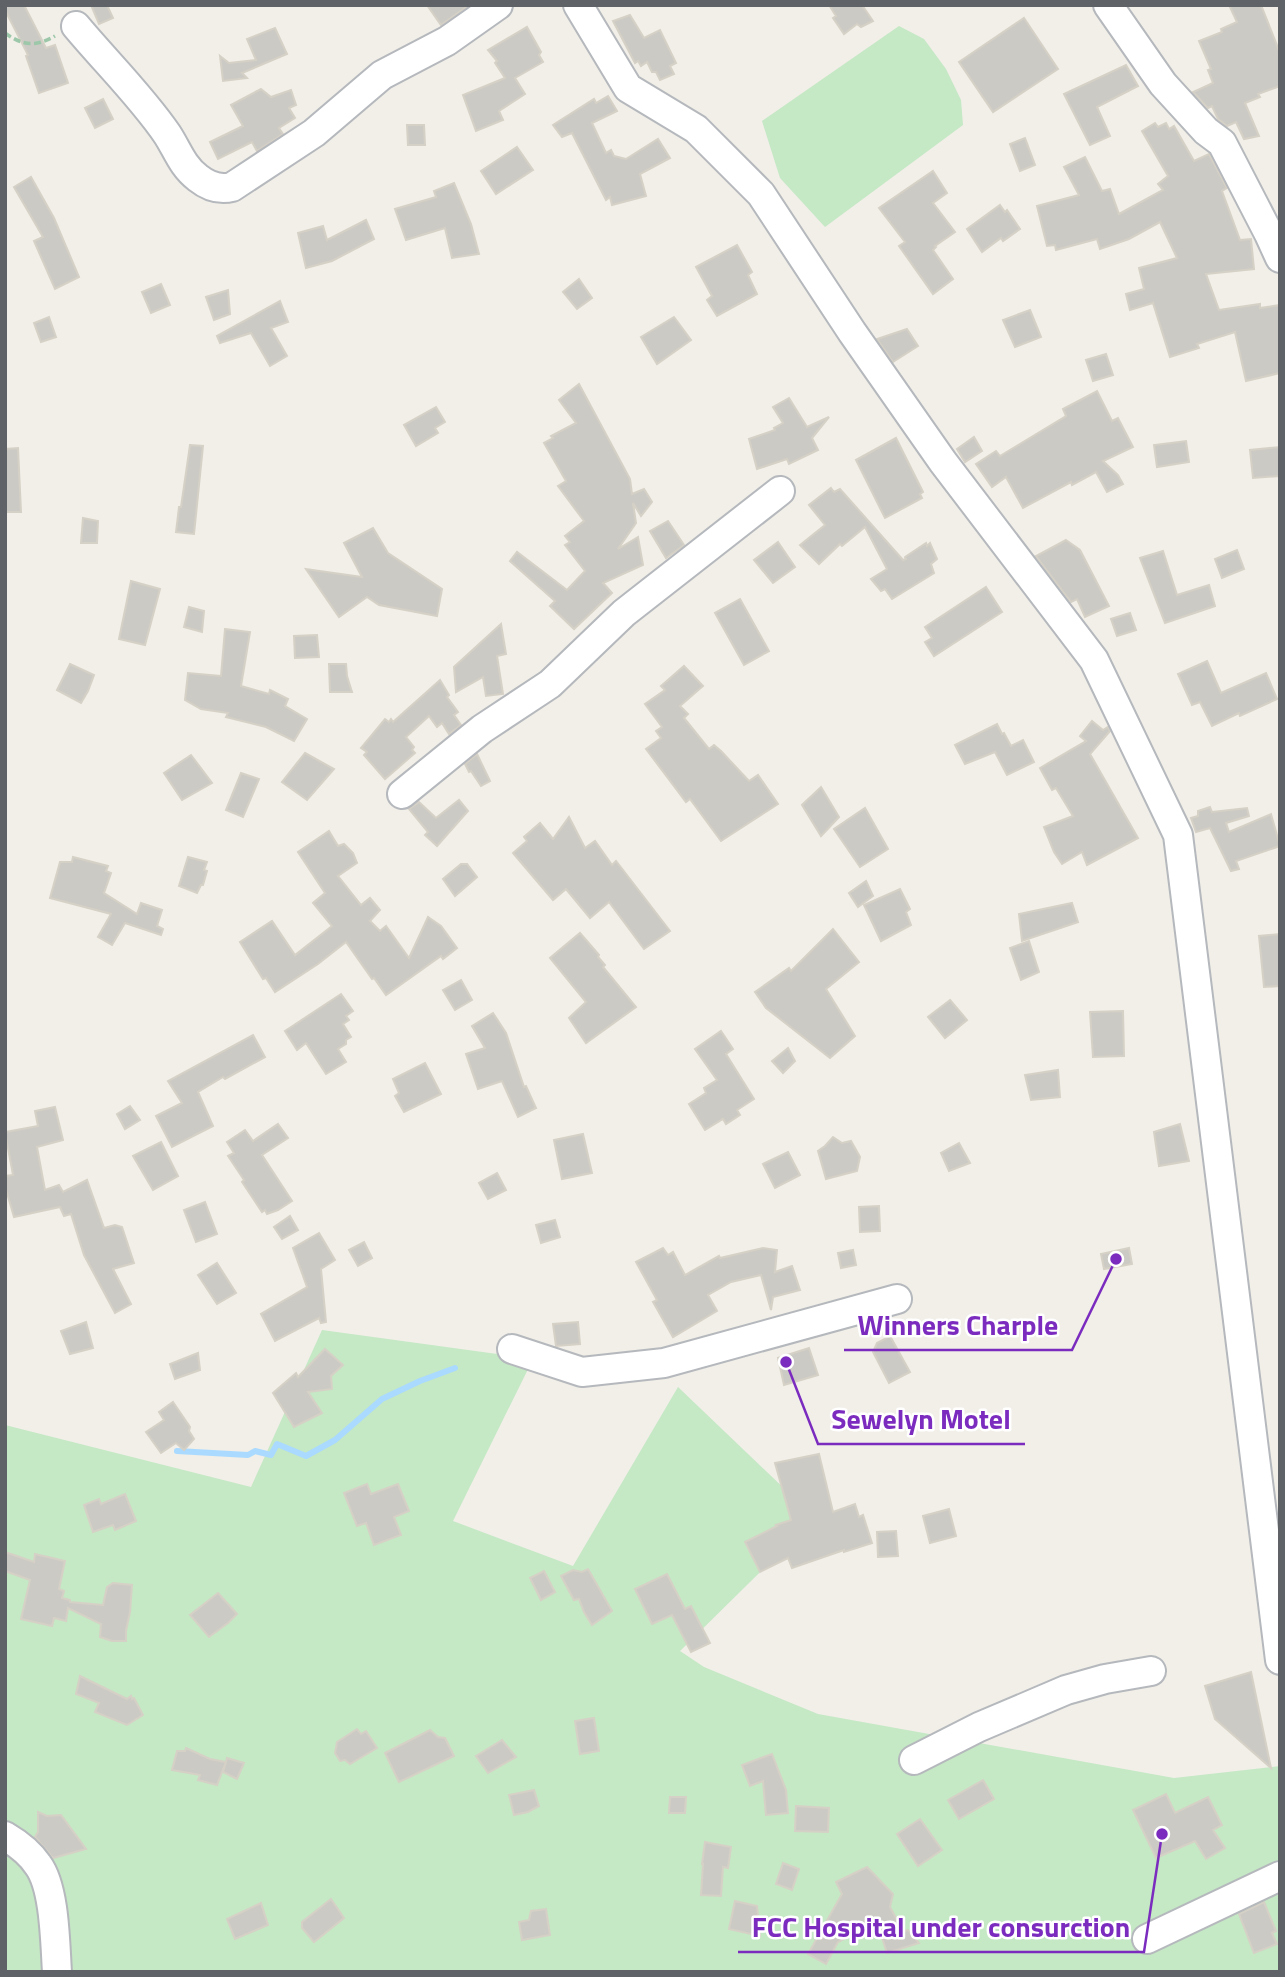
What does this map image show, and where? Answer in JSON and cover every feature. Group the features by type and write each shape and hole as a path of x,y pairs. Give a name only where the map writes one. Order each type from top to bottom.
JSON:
{"street":[{"path":"76,26 167,134 187,168 200,179 224,189 232,187 314,134 382,75 447,41 498,5"},
{"path":"578,5 628,88 696,129 761,194 852,332 943,462 1094,660 1178,835 1280,1660"},
{"path":"1108,5 1163,84 1206,131 1222,144 1280,258"},
{"path":"402,794 482,729 550,684 624,613 780,491"},
{"path":"512,1349 582,1372 664,1363 897,1298"},
{"path":"914,1760 979,1727 1066,1690 1105,1679 1150,1671"},
{"path":"5,1836 18,1844 39,1865 50,1891 57,1972"},
{"path":"1147,1939 1280,1876"}],"path":[{"path":"5,33 22,43 36,44 76,26"}],"green space":[{"path":"899,26 924,39 946,69 961,100 963,125 825,227 780,178 762,121"},
{"path":"322,1330 533,1359 453,1521 573,1566 678,1387 815,1518 680,1651 704,1667 818,1714 1174,1778 1280,1766 1280,1972 5,1972 5,1425 251,1487"}],"building":[{"path":"5,5 24,5 46,48 55,45 68,83 39,93 26,56 28,55"},
{"path":"91,5 107,5 113,18 99,24"},
{"path":"427,5 469,5 441,25"},
{"path":"829,5 862,5 873,21 861,27 857,24 844,34 833,18 836,16"},
{"path":"1229,5 1261,5 1280,53 1280,86 1258,94 1260,97 1245,103 1259,136 1244,139 1236,122 1227,126 1218,119 1212,106 1208,108 1193,92 1213,83 1208,70 1211,69 1199,41 1222,32 1221,29 1237,22"},
{"path":"630,15 644,38 660,30 676,63 670,66 674,74 660,80 647,62 641,66 638,61 635,63 613,21"},
{"path":"1024,18 1058,69 993,112 959,62"},
{"path":"527,27 541,52 539,55 543,62 515,78 525,94 499,111 503,120 476,131 463,95 505,78 488,50"},
{"path":"275,28 287,54 242,73 247,78 223,81 220,56 229,63 256,60 247,39"},
{"path":"1126,65 1138,86 1097,107 1110,136 1090,145 1064,94"},
{"path":"261,89 271,97 291,90 296,105 289,108 295,118 279,128 283,134 257,151 252,142 218,159 210,142 243,126 231,105"},
{"path":"608,96 617,111 592,123 606,153 611,150 614,156 626,159 658,139 670,158 640,174 646,196 612,205 610,197 606,200 572,133 562,137 553,125 594,99 596,103"},
{"path":"103,99 113,119 95,128 85,108"},
{"path":"1155,123 1158,127 1166,123 1169,129 1174,126 1194,161 1209,154 1227,188 1222,191 1240,240 1251,239 1254,269 1206,274 1219,310 1260,304 1260,308 1280,305 1280,373 1246,381 1235,332 1197,344 1199,348 1170,357 1153,303 1130,310 1126,294 1144,289 1139,268 1177,258 1160,222 1129,239 1100,249 1097,239 1056,250 1055,245 1047,246 1037,206 1079,195 1064,167 1085,157 1102,191 1110,189 1119,214 1163,190 1158,184 1168,176 1142,131"},
{"path":"407,125 424,125 425,145 408,145"},
{"path":"1025,138 1035,165 1020,171 1010,144"},
{"path":"517,147 533,170 496,194 481,171"},
{"path":"933,171 947,193 933,203 955,232 933,250 953,279 933,294 899,246 905,242 879,208"},
{"path":"31,177 54,218 79,277 55,289 34,241 43,237 14,187"},
{"path":"454,183 471,224 479,254 452,258 445,228 406,240 395,209 436,197 434,191"},
{"path":"1000,205 1005,212 1007,210 1020,229 1003,241 1001,238 982,252 967,229"},
{"path":"366,220 374,239 332,261 306,268 298,233 323,226 327,240"},
{"path":"737,245 752,272 748,275 757,294 717,316 707,300 712,296 696,267"},
{"path":"579,279 592,298 577,309 563,292"},
{"path":"161,284 170,305 151,313 142,292"},
{"path":"228,290 230,314 214,320 206,297"},
{"path":"280,301 288,322 271,328 287,356 270,366 251,333 220,343 217,336"},
{"path":"1030,310 1041,337 1015,347 1003,320"},
{"path":"49,317 56,337 41,342 34,323"},
{"path":"674,317 691,340 657,364 641,337"},
{"path":"907,329 918,346 893,362 877,339"},
{"path":"1106,354 1113,375 1093,381 1086,360"},
{"path":"579,384 630,479 632,494 644,489 652,502 641,516 633,503 636,523 618,549 638,537 643,565 603,583 612,593 574,629 550,606 555,601 510,561 517,552 567,590 585,571 565,545 570,542 565,536 584,521 558,486 566,481 544,443 553,438 551,436 576,423 559,400"},
{"path":"1097,391 1112,421 1118,418 1133,447 1103,461 1118,475 1123,484 1107,492 1096,472 1023,508 1006,477 992,487 976,464 996,451 1000,456 1066,416 1063,409"},
{"path":"789,398 807,427 829,417 812,438 818,450 789,464 787,459 757,469 749,439 775,430 774,428 783,423 773,407"},
{"path":"436,407 445,422 435,428 438,433 416,446 404,425"},
{"path":"974,437 982,451 965,462 957,449"},
{"path":"896,438 923,492 920,494 922,498 885,518 856,460"},
{"path":"1186,441 1189,462 1157,467 1154,445"},
{"path":"190,445 203,446 194,534 176,532"},
{"path":"1280,447 1280,476 1253,478 1250,450"},
{"path":"18,448 21,512 5,512 5,449"},
{"path":"831,488 834,492 840,489 903,560 926,543 927,546 930,543 937,559 931,564 934,573 892,599 885,589 881,591 871,579 887,569 865,527 842,546 840,544 819,564 800,545 825,525 809,505"},
{"path":"83,518 98,521 97,543 81,543"},
{"path":"668,521 684,545 666,558 650,531"},
{"path":"373,528 388,553 442,589 437,616 379,605 367,597 339,617 306,569 362,577 344,543"},
{"path":"1066,540 1080,550 1109,606 1085,617 1077,599 1071,602 1036,556"},
{"path":"778,542 795,567 773,583 754,560"},
{"path":"1237,550 1244,569 1222,578 1215,559"},
{"path":"1163,551 1177,595 1209,585 1215,606 1165,623 1140,558"},
{"path":"131,581 160,589 145,645 119,639"},
{"path":"986,587 1002,612 934,656 925,642 932,638 925,627"},
{"path":"740,599 769,651 744,665 715,613"},
{"path":"189,607 204,611 202,632 184,627"},
{"path":"1130,613 1136,630 1117,636 1111,619"},
{"path":"501,624 506,654 497,656 503,694 486,696 483,677 456,692 454,667"},
{"path":"225,629 250,632 241,686 269,694 270,690 288,699 285,706 307,719 294,741 266,727 226,717 228,713 201,709 185,700 188,673 221,676"},
{"path":"317,635 319,657 295,658 294,636"},
{"path":"1207,661 1221,693 1266,673 1277,699 1212,726 1200,702 1192,705 1178,674"},
{"path":"70,664 94,675 81,703 57,690"},
{"path":"329,664 346,664 352,692 330,692"},
{"path":"684,666 703,686 680,706 688,714 684,718 709,749 714,745 749,781 758,775 778,804 721,841 690,799 686,802 646,749 661,738 656,731 662,727 645,704 665,690 661,686"},
{"path":"440,680 449,695 447,697 458,712 454,715 461,725 449,734 442,723 437,727 429,716 406,737 415,753 385,779 364,755 367,752 361,748 385,719 389,722 391,719 393,722"},
{"path":"1092,721 1103,730 1108,727 1110,731 1090,754 1138,838 1087,865 1082,852 1062,864 1044,827 1073,816 1056,788 1052,790 1040,768 1086,741 1080,736"},
{"path":"997,724 1011,746 1023,740 1034,762 1007,775 995,752 965,764 955,745"},
{"path":"305,753 334,769 307,800 282,782"},
{"path":"477,754 490,781 481,786 465,764"},
{"path":"191,755 212,783 182,800 164,773"},
{"path":"241,773 259,779 243,817 226,810"},
{"path":"821,787 839,817 821,836 802,805"},
{"path":"459,800 468,811 437,846 425,835 428,832 409,809 419,802 436,818"},
{"path":"1210,807 1212,812 1247,808 1249,816 1226,823 1229,832 1271,814 1280,846 1236,861 1239,869 1231,871 1210,828 1196,832 1191,818 1198,816 1198,811"},
{"path":"865,808 888,849 860,867 834,829"},
{"path":"569,817 585,848 595,841 612,865 616,861 670,931 644,949 609,902 590,918 566,889 553,900 513,853 527,841 524,837 540,823 553,839"},
{"path":"329,831 338,846 344,844 353,853 357,863 338,876 361,905 370,898 380,910 370,921 380,931 386,926 409,958 428,917 441,926 457,948 443,959 441,956 386,995 346,942 275,992 266,978 263,979 240,942 272,921 295,955 332,926 313,903 325,893 298,852"},
{"path":"73,857 108,866 106,871 111,873 104,893 137,914 141,903 162,910 157,926 163,929 161,935 125,923 112,945 98,937 111,914 50,898 60,862 72,862"},
{"path":"188,857 207,862 203,885 197,893 179,886"},
{"path":"461,864 467,864 477,877 455,896 443,879"},
{"path":"866,881 873,896 858,907 849,893"},
{"path":"900,889 910,909 906,912 911,925 881,941 864,905"},
{"path":"1072,903 1078,922 1022,941 1019,914"},
{"path":"833,929 859,962 826,989 855,1036 830,1058 766,1008 755,992 789,968 791,971"},
{"path":"580,933 599,955 605,965 603,967 636,1007 586,1043 569,1018 586,1002 550,958"},
{"path":"1280,934 1280,986 1264,987 1259,936"},
{"path":"1029,941 1039,972 1021,980 1010,948"},
{"path":"461,980 472,1000 455,1010 443,990"},
{"path":"341,994 353,1011 346,1016 349,1020 343,1024 351,1037 338,1049 346,1062 326,1074 306,1043 297,1050 285,1031"},
{"path":"950,1000 967,1020 945,1038 928,1017"},
{"path":"1123,1011 1124,1056 1093,1057 1090,1012"},
{"path":"493,1013 506,1033 524,1087 526,1086 536,1108 518,1117 502,1081 478,1089 466,1054 485,1048 472,1026"},
{"path":"721,1031 733,1049 726,1054 754,1099 737,1110 740,1115 726,1124 723,1119 705,1130 689,1104 706,1093 704,1088 717,1080 695,1049"},
{"path":"253,1035 265,1057 198,1092 213,1126 172,1147 156,1116 182,1103 168,1081"},
{"path":"788,1048 795,1061 783,1073 772,1061"},
{"path":"425,1063 441,1094 404,1112 395,1096 399,1093 393,1079"},
{"path":"1058,1070 1060,1097 1031,1100 1025,1075"},
{"path":"130,1106 140,1120 125,1129 117,1114"},
{"path":"55,1107 63,1140 37,1147 45,1190 59,1185 63,1192 87,1180 104,1228 115,1225 122,1227 134,1263 113,1269 131,1304 115,1313 84,1255 71,1214 64,1216 60,1207 14,1217 5,1186 5,1176 13,1175 5,1132 38,1126 35,1111"},
{"path":"278,1124 288,1138 262,1155 292,1201 267,1214 265,1210 262,1212 242,1182 244,1180 228,1156 234,1153 227,1142 245,1130 253,1141"},
{"path":"1180,1124 1189,1161 1159,1166 1154,1132"},
{"path":"583,1134 592,1173 562,1179 554,1140"},
{"path":"833,1137 842,1143 851,1141 860,1157 857,1171 826,1179 818,1151"},
{"path":"161,1142 178,1176 153,1190 133,1156"},
{"path":"959,1143 970,1163 949,1171 941,1153"},
{"path":"788,1152 800,1175 775,1188 763,1164"},
{"path":"497,1173 506,1190 488,1199 479,1183"},
{"path":"205,1202 217,1234 196,1242 184,1210"},
{"path":"879,1206 880,1231 860,1232 859,1207"},
{"path":"290,1216 298,1230 282,1239 274,1227"},
{"path":"555,1220 560,1237 541,1243 536,1225"},
{"path":"319,1233 335,1260 321,1269 326,1322 321,1323 319,1318 275,1341 261,1314 307,1287 293,1248"},
{"path":"364,1242 372,1258 358,1266 349,1250"},
{"path":"663,1248 668,1255 673,1252 685,1275 719,1256 720,1258 763,1248 777,1250 775,1272 792,1266 800,1290 773,1297 771,1310 761,1275 731,1282 708,1295 717,1311 673,1337 653,1302 657,1300 636,1262"},
{"path":"1129,1248 1132,1264 1104,1269 1101,1254"},
{"path":"853,1250 856,1265 841,1268 838,1253"},
{"path":"217,1263 236,1293 217,1304 198,1275"},
{"path":"86,1322 93,1348 70,1354 61,1331"},
{"path":"578,1322 580,1344 556,1346 553,1324"},
{"path":"890,1336 910,1372 889,1383 873,1352 877,1343"},
{"path":"809,1348 818,1375 784,1385 778,1358"},
{"path":"325,1349 343,1365 331,1376 332,1389 308,1392 322,1413 294,1427 273,1393 296,1373 298,1377"},
{"path":"198,1353 200,1370 175,1379 170,1364"},
{"path":"173,1402 190,1427 189,1431 194,1439 184,1450 176,1443 161,1453 146,1432 164,1420 159,1412"},
{"path":"819,1454 833,1512 855,1504 859,1517 863,1515 872,1543 792,1568 788,1558 760,1572 745,1542 791,1520 775,1463"},
{"path":"367,1484 371,1494 398,1484 409,1511 394,1517 401,1535 374,1545 366,1523 357,1526 344,1493"},
{"path":"125,1494 136,1521 115,1530 113,1525 93,1532 84,1505 99,1499 101,1504"},
{"path":"949,1509 956,1536 930,1543 923,1516"},
{"path":"896,1531 898,1556 878,1557 877,1532"},
{"path":"5,1552 34,1562 35,1554 65,1561 59,1589 64,1591 62,1598 70,1602 103,1605 107,1587 113,1583 132,1585 126,1641 112,1641 100,1637 101,1624 68,1608 66,1621 54,1618 52,1626 21,1619 30,1580 5,1571"},
{"path":"588,1569 612,1611 592,1625 579,1599 574,1600 561,1576 573,1570 582,1572"},
{"path":"544,1571 555,1592 541,1600 530,1578"},
{"path":"667,1574 685,1609 691,1606 710,1643 691,1652 672,1615 652,1624 635,1589"},
{"path":"218,1593 237,1614 209,1637 190,1615"},
{"path":"1251,1672 1271,1768 1215,1719 1205,1686"},
{"path":"80,1676 127,1699 131,1696 143,1715 127,1725 95,1712 99,1703 76,1694"},
{"path":"594,1718 599,1751 580,1754 575,1721"},
{"path":"357,1729 361,1734 366,1731 377,1748 350,1764 345,1760 340,1761 335,1753 337,1742"},
{"path":"430,1730 438,1737 445,1738 454,1756 399,1782 385,1753"},
{"path":"502,1740 516,1757 488,1773 476,1756"},
{"path":"186,1748 210,1759 226,1762 217,1785 198,1780 200,1775 172,1770 177,1751 185,1751"},
{"path":"772,1754 786,1790 788,1813 766,1815 763,1781 750,1786 742,1765"},
{"path":"227,1758 244,1763 237,1779 223,1772"},
{"path":"983,1780 994,1799 959,1819 948,1800"},
{"path":"534,1790 539,1806 514,1815 509,1795"},
{"path":"1166,1794 1175,1813 1208,1797 1222,1825 1213,1830 1225,1848 1206,1859 1195,1841 1156,1858 1133,1810"},
{"path":"670,1797 686,1797 685,1813 669,1813"},
{"path":"796,1806 829,1808 828,1832 795,1831"},
{"path":"38,1812 47,1816 61,1815 86,1849 53,1858 35,1837 38,1832"},
{"path":"920,1819 942,1850 918,1866 897,1834"},
{"path":"705,1842 731,1847 728,1868 723,1867 721,1896 701,1895"},
{"path":"783,1863 799,1869 792,1890 776,1884"},
{"path":"867,1867 893,1894 890,1907 903,1931 908,1930 919,1943 887,1953 877,1922 838,1942 826,1964 808,1954 842,1894 836,1882"},
{"path":"331,1899 344,1918 314,1942 302,1928 302,1922"},
{"path":"735,1901 757,1906 760,1936 729,1929"},
{"path":"1264,1902 1276,1931 1272,1933 1277,1944 1254,1953 1239,1914"},
{"path":"261,1903 268,1925 235,1939 227,1919"},
{"path":"546,1909 550,1935 522,1940 519,1922 529,1920 531,1911"}],"waterway":[{"path":"177,1451 248,1455 255,1451 271,1455 277,1444 306,1456 335,1440 382,1399 455,1368"}],"place":[{"name":"Winners Charple","path":"1116,1259"},
{"name":"Sewelyn Motel","path":"786,1362"},
{"name":"FCC Hospital under consurction","path":"1162,1834"}]}
